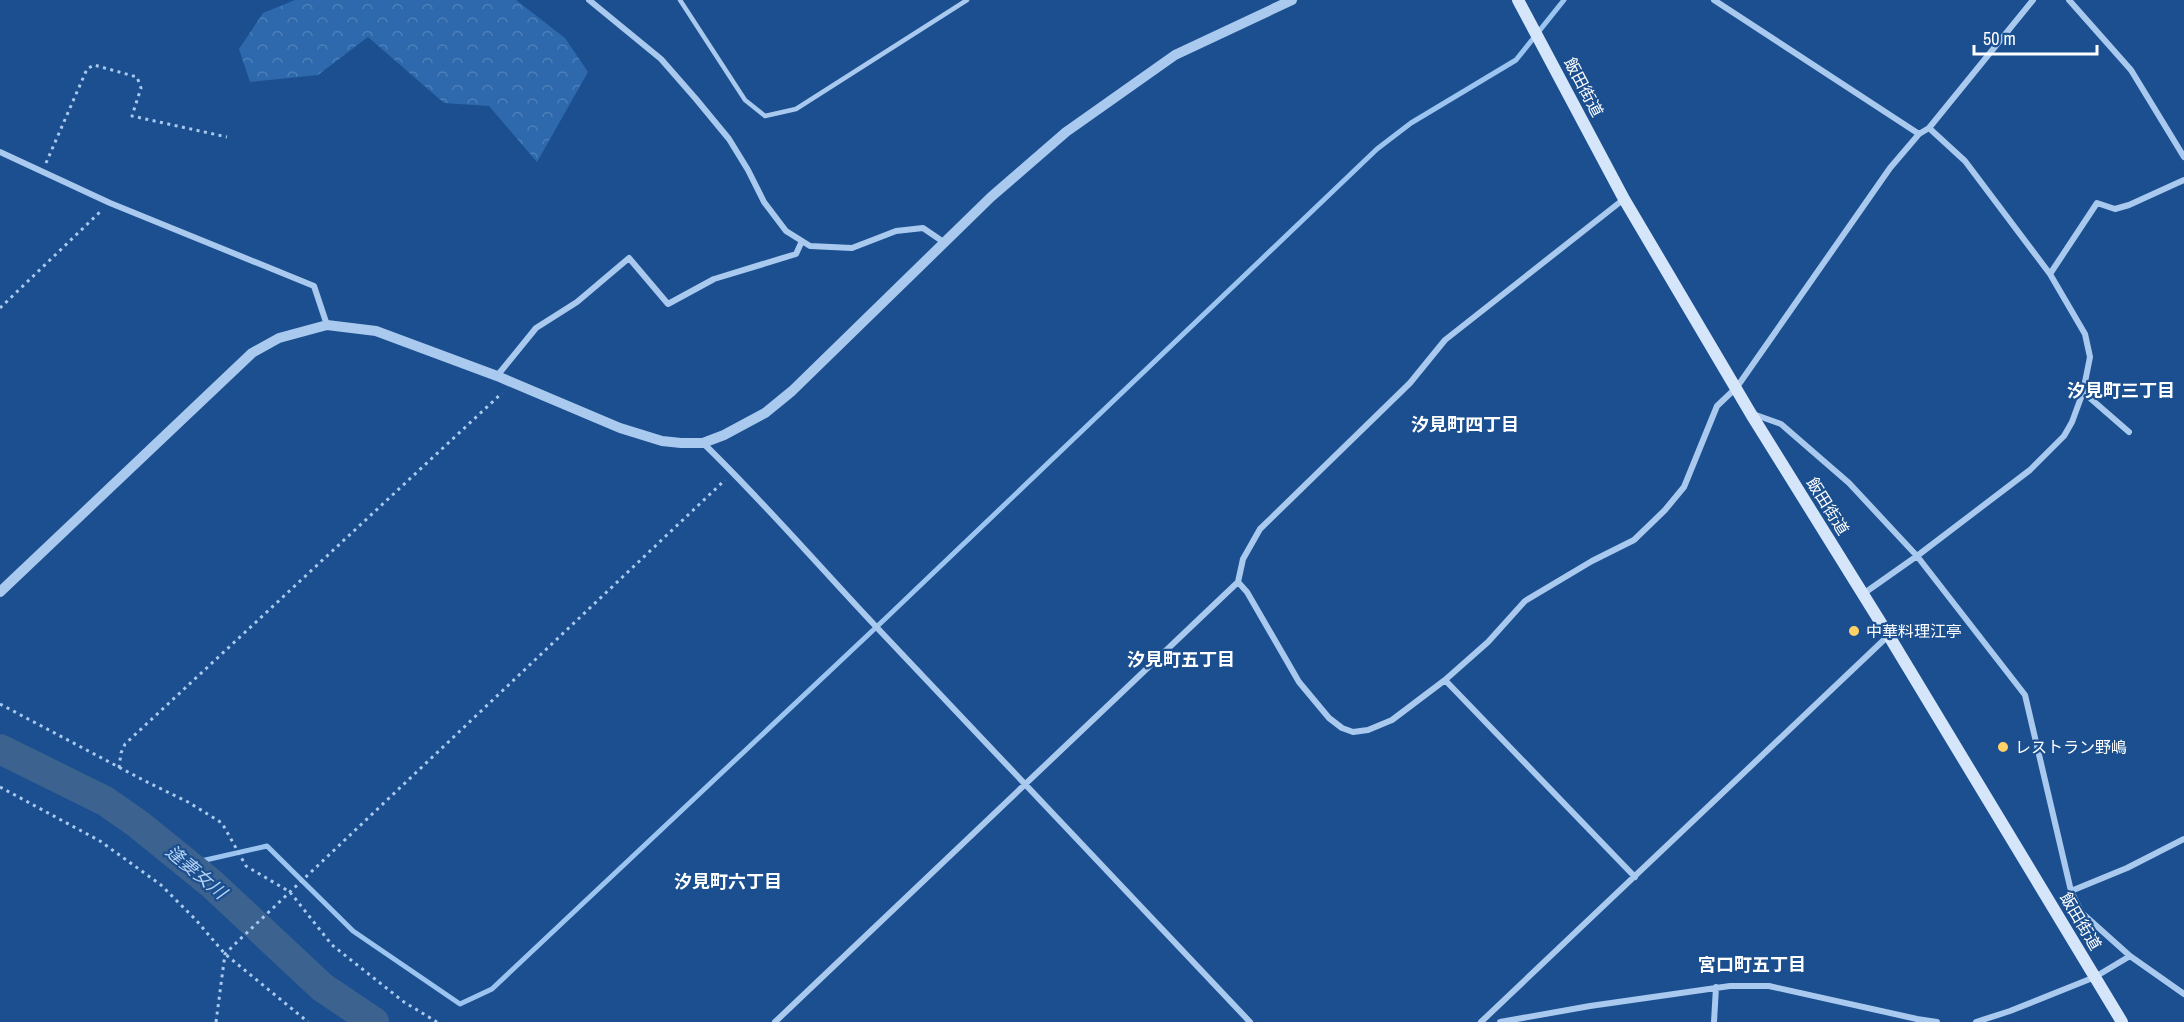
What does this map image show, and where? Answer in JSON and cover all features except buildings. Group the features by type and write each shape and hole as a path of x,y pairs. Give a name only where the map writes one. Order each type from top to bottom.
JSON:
{"main road":[{"name":"飯田街道","path":"1518,0 1624,199 1751,414 1889,636 2122,1022"}],"street":[{"path":"589,0 668,67 729,139 764,202 786,231 810,246 852,248 896,231 922,228 945,243"},
{"path":"0,592 252,353 279,338 327,325 376,331 497,376 620,428 662,441 703,443 724,435 765,413 792,391 991,197 1066,132 1131,84 1175,56 1292,0"},
{"path":"1714,0 1920,134"},
{"path":"1238,582 1247,592 1299,682 1318,707 1342,728 1353,732 1368,730 1392,720 1445,680 1488,642 1525,601 1634,540 1665,510 1684,487 1717,406 1737,387 1890,168 1920,134 1929,128 2033,0"},
{"path":"2069,0 2131,70 2184,157"},
{"path":"1863,594 2030,470 2064,436 2083,392 2090,357 2085,334 2050,274 1965,161 1929,128"},
{"path":"0,152 110,202 314,286 327,325"},
{"path":"2050,274 2097,203 2115,209 2130,205 2184,180"},
{"path":"775,1022 1238,582 1243,559 1260,529 1410,383 1445,340 1624,199"},
{"path":"497,376 536,327 577,302 629,258 668,304 714,279 796,254 802,241"},
{"path":"2083,392 2129,432"},
{"path":"1751,414 1781,424 1849,483 1917,556 2025,695 2071,891 2082,913 2130,956 2184,994"},
{"path":"703,443 733,472 884,636 1027,784 1250,1022"},
{"path":"1481,1022 1889,636"},
{"path":"1445,680 1635,877"},
{"path":"2071,891 2127,868 2184,839"},
{"path":"1976,1022 2095,977 2130,956"},
{"path":"1500,1022 1716,987 1769,986 1937,1022"},
{"path":"1714,1022 1716,987"},
{"path":"1895,1022 1899,1015"}],"lane":[{"path":"680,0 745,100 765,116 796,110 967,0"}],"path":[{"path":"43,171 87,69 94,65 137,77 141,88 132,116 227,137"},
{"path":"0,308 110,202"},
{"path":"119,768 125,744 513,383"},
{"path":"216,1022 225,954 733,472"},
{"path":"0,704 188,802 222,824 246,866 292,890 332,945 404,1002 437,1022"},
{"path":"0,787 100,841 161,885 196,920 225,954 308,1022"}],"green space":[{"path":"295,0 516,0 565,38 588,72 537,162 489,106 444,103 368,37 318,75 250,82 239,49 263,13"}],"waterway":[{"path":"188,864 267,846 353,931 460,1004 492,989 886,618 1377,149 1411,123 1516,60 1564,0"},
{"name":"逢妻女川","path":"0,749 105,801 138,824 212,884 322,987 374,1022"}],"place":[{"name":"中華料理江亭","path":"1854,631"},
{"name":"レストラン野嶋","path":"2003,747"}],"district":[{"name":"汐見町三丁目","path":"2121,391"},
{"name":"汐見町四丁目","path":"1465,425"},
{"name":"汐見町五丁目","path":"1181,660"},
{"name":"汐見町六丁目","path":"728,882"},
{"name":"宮口町五丁目","path":"1752,965"}]}
